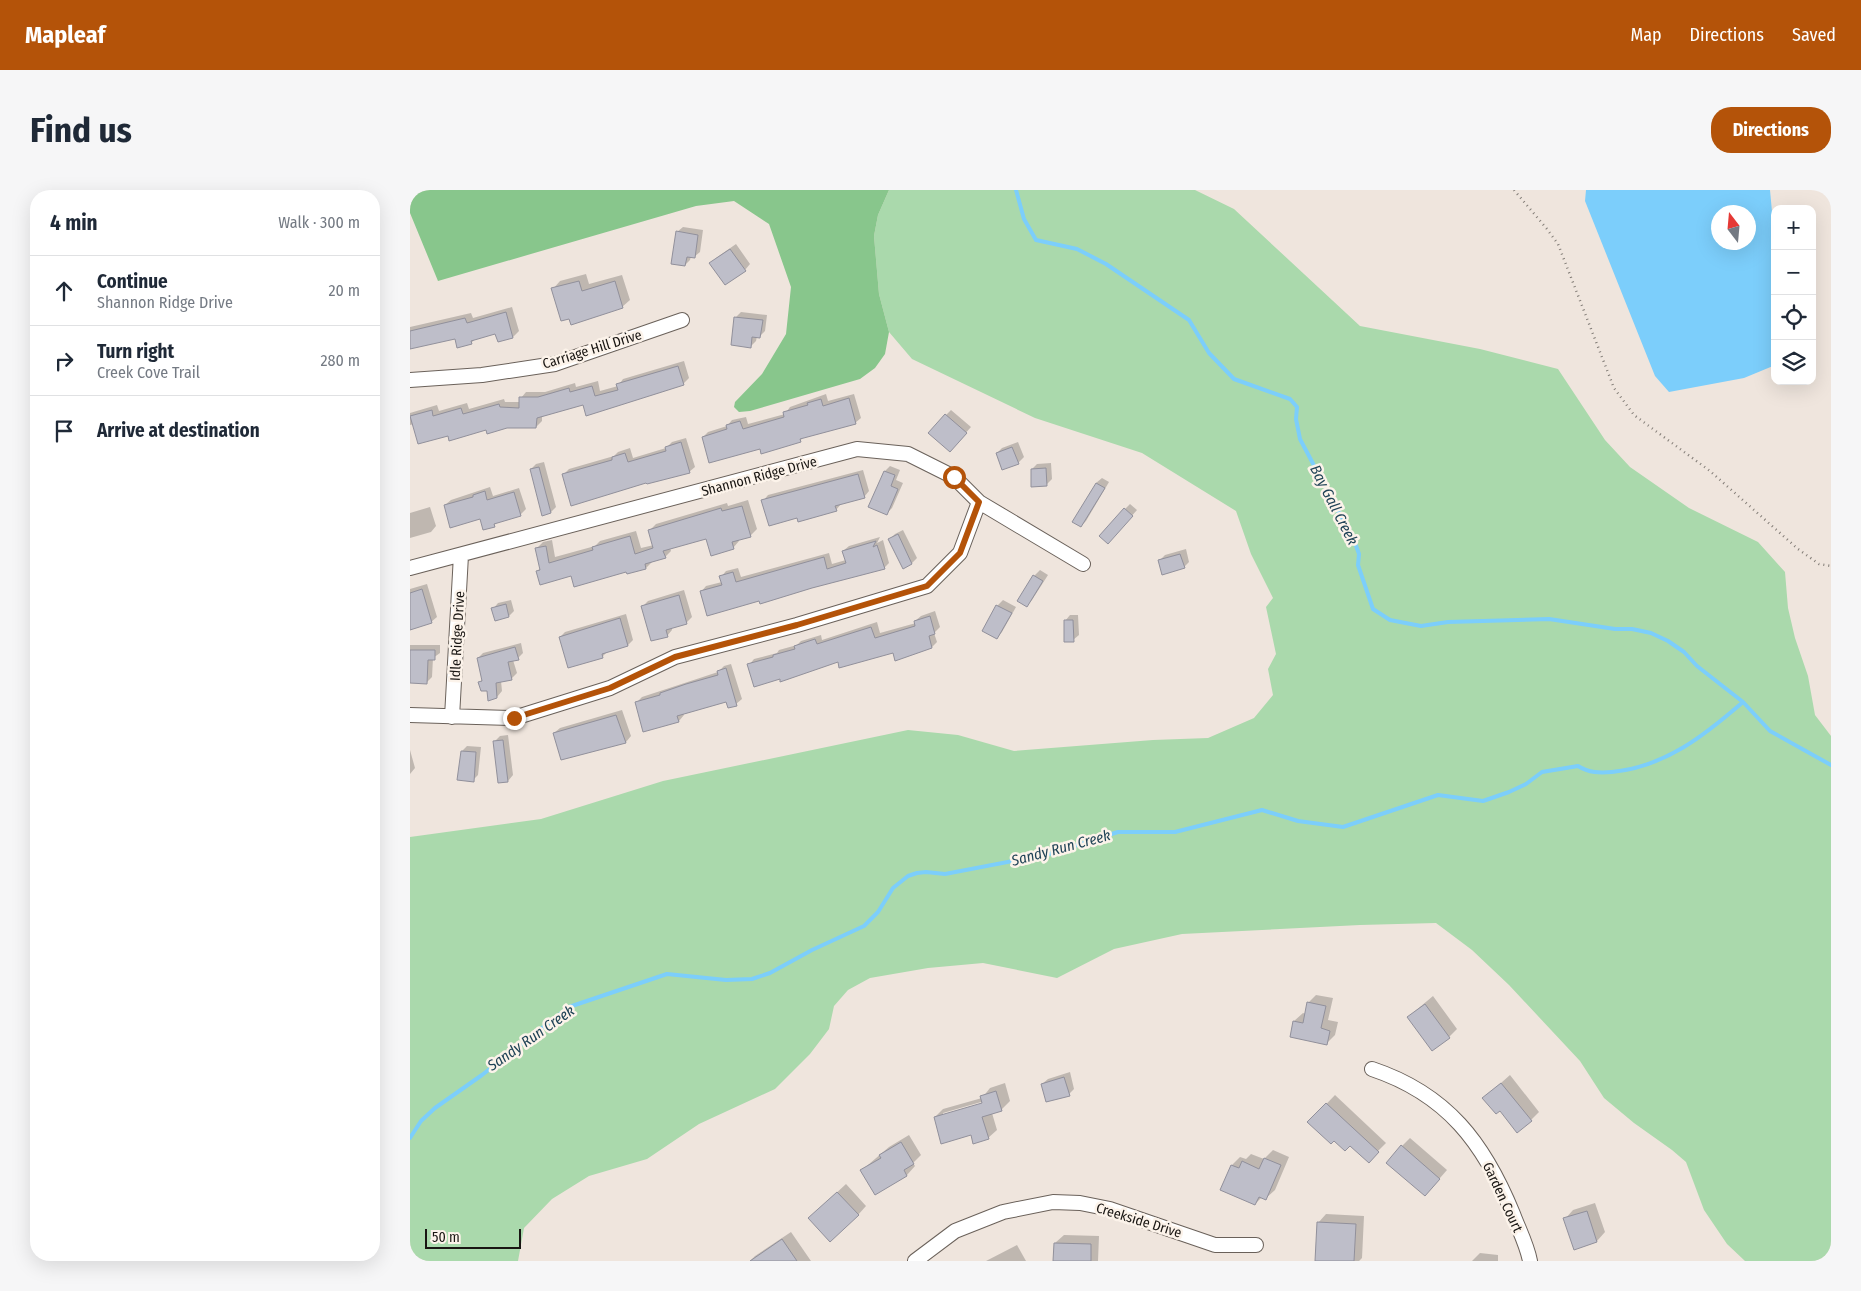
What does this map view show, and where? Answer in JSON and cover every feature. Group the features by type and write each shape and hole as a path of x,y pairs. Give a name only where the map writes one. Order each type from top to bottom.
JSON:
{"street":[{"name":"Carriage Hill Drive","path":"410,380 482,375 555,364 682,320"},
{"name":"Shannon Ridge Drive","path":"410,568 857,449 908,454 954,477 979,502 1083,564"},
{"path":"410,715 514,718 610,688 675,657 797,625 927,586 960,553 979,502"},
{"name":"Idle Ridge Drive","path":"452,717 461,555"},
{"name":"Garden Court","path":"1372,1069 1397,1077 1432,1098 1462,1126 1493,1170 1508,1202 1530,1261"},
{"name":"Creekside Drive","path":"915,1261 955,1231 1003,1212 1053,1202 1080,1203 1110,1209 1215,1244 1256,1246"}],"path":[{"path":"1514,190 1558,244 1614,388 1634,415 1710,471 1798,549 1819,564 1831,566"}],"green space":[{"path":"410,190 889,190 878,215 874,236 879,294 889,332 885,354 875,368 860,379 750,411 739,412 734,407 735,402 762,374 786,334 791,287 769,224 734,201 696,206 438,281 410,213"},
{"path":"889,190 1195,190 1234,209 1360,326 1480,349 1558,369 1605,440 1630,467 1689,508 1758,542 1785,572 1788,608 1795,638 1808,676 1815,715 1831,736 1831,1261 1745,1261 1727,1244 1704,1210 1686,1162 1604,1098 1580,1061 1509,985 1472,950 1436,923 1182,934 1114,949 1057,978 983,963 928,968 870,978 848,990 834,1006 829,1029 810,1054 775,1089 699,1124 647,1159 589,1176 552,1199 524,1228 518,1261 410,1261 410,837 541,819 663,781 908,730 958,735 1014,751 1153,740 1208,738 1254,718 1273,695 1268,669 1276,654 1266,607 1273,598 1251,554 1236,511 1142,453 1035,418 912,359 889,332 879,294 874,236 878,215"}],"water":[{"path":"1586,190 1770,190 1771,367 1744,378 1669,392 1655,376 1585,201"}],"building":[{"path":"676,231 698,235 695,258 687,257 685,266 671,264"},
{"path":"730,249 746,271 725,285 709,263"},
{"path":"579,281 582,291 615,281 623,308 571,325 569,319 561,321 551,288"},
{"path":"506,312 513,338 498,342 495,334 471,341 472,344 457,348 455,339 410,349 410,331 465,318 467,323"},
{"path":"734,317 763,320 760,338 752,337 751,348 731,345"},
{"path":"678,366 684,385 586,416 583,405 537,418 536,428 507,428 487,434 486,430 449,441 448,436 418,444 410,416 432,410 433,416 461,408 463,414 499,404 500,407 519,408 519,397 538,397 569,388 570,392 592,386 595,396 618,390 616,384"},
{"path":"849,398 856,424 800,439 801,442 761,454 760,449 709,463 702,437 727,429 726,425 740,421 743,429 784,417 783,412 808,405 807,403 821,399 823,406"},
{"path":"945,414 967,433 950,452 928,433"},
{"path":"681,442 690,473 646,483 571,506 562,474 612,460 612,457 625,453 628,462 666,451 665,447"},
{"path":"1012,447 1019,464 1002,470 996,453"},
{"path":"539,467 551,513 542,516 530,469"},
{"path":"1046,468 1047,486 1031,487 1031,469"},
{"path":"884,471 895,475 891,486 898,489 887,515 868,507"},
{"path":"858,474 865,498 835,506 837,511 798,522 797,518 769,526 761,500"},
{"path":"1096,483 1105,488 1081,527 1072,522"},
{"path":"485,491 487,500 514,492 521,516 494,524 495,527 483,530 480,519 450,528 444,505 473,497 473,495"},
{"path":"742,506 751,537 732,542 734,549 711,556 706,539 663,551 666,558 645,564 646,569 627,574 626,572 574,587 571,576 540,585 536,571 540,570 535,548 546,546 549,563 593,550 592,547 630,536 635,554 653,548 648,530 721,508 722,511"},
{"path":"1124,508 1133,516 1108,544 1099,536"},
{"path":"898,534 912,564 903,569 888,539"},
{"path":"876,541 873,547 877,545 885,569 760,604 759,601 707,616 700,591 722,585 719,576 733,572 736,582 824,557 827,569 846,563 842,551"},
{"path":"1180,554 1185,568 1162,575 1158,560"},
{"path":"1033,575 1043,581 1027,607 1017,601"},
{"path":"422,589 432,623 410,630 410,593"},
{"path":"679,595 687,624 666,630 668,637 651,641 641,606"},
{"path":"506,604 509,617 495,621 491,608"},
{"path":"996,605 1012,613 997,639 982,631"},
{"path":"930,616 935,634 929,636 932,648 895,661 893,653 839,668 838,662 780,682 780,679 754,687 747,664 795,649 794,646 815,639 817,644 871,627 875,638 915,626 914,621"},
{"path":"620,618 628,646 602,654 603,658 568,668 559,637"},
{"path":"1064,620 1073,620 1074,642 1064,642"},
{"path":"515,647 519,660 508,662 512,680 496,683 497,698 488,701 487,691 481,691 478,682 482,681 477,658"},
{"path":"410,650 435,650 435,660 428,660 427,684 410,683"},
{"path":"726,668 737,706 728,708 726,702 677,716 679,722 643,732 635,702 718,675 717,671"},
{"path":"616,715 626,743 561,760 553,733"},
{"path":"503,740 508,782 498,783 493,741"},
{"path":"461,751 476,752 474,782 457,780"},
{"path":"1307,1002 1326,1006 1321,1028 1330,1031 1327,1045 1290,1037 1293,1021 1303,1023"},
{"path":"1425,1004 1450,1038 1432,1051 1407,1017"},
{"path":"1064,1077 1070,1096 1046,1102 1041,1084"},
{"path":"1501,1083 1532,1121 1517,1133 1500,1111 1496,1114 1482,1098"},
{"path":"996,1091 1002,1111 982,1117 989,1139 973,1144 971,1135 941,1144 934,1117 982,1103 980,1096"},
{"path":"1326,1103 1379,1152 1369,1163 1350,1146 1345,1151 1334,1141 1331,1144 1307,1122"},
{"path":"901,1142 914,1164 904,1170 907,1176 875,1195 860,1170 881,1158 879,1155"},
{"path":"1401,1145 1440,1179 1425,1196 1386,1163"},
{"path":"1264,1158 1281,1165 1266,1200 1259,1197 1255,1205 1220,1190 1231,1165 1239,1168 1242,1161 1259,1169"},
{"path":"837,1192 859,1215 830,1242 808,1218"},
{"path":"1587,1211 1597,1242 1574,1250 1563,1218"},
{"path":"1317,1222 1356,1224 1354,1261 1315,1261"},
{"path":"782,1239 797,1261 750,1261"},
{"path":"1054,1243 1091,1244 1091,1261 1053,1261"}],"waterway":[{"name":"Bay Gall Creek","path":"1016,190 1024,219 1036,240 1077,249 1106,264 1189,320 1209,353 1234,379 1290,399 1297,407 1296,419 1300,439 1355,543 1359,554 1358,565 1373,609 1390,620 1421,626 1448,622 1549,619 1651,633 1668,641 1684,652 1697,666 1743,702 1770,731 1831,765"},
{"name":"Sandy Run Creek","path":"410,1138 421,1121 435,1108 482,1075 569,1007 667,974 726,980 752,979 770,973 812,950 864,926 878,912 893,888 908,876 917,873 945,874 1049,854 1118,832 1175,832 1262,810 1298,821 1343,827 1438,795 1483,801 1526,784 1542,772 1578,766 1595,772 1612,772 1649,764 1683,748 1743,702"}],"route":[{"path":"514,718 610,688 675,657 797,625 927,586 960,553 979,502 954,477"}]}
